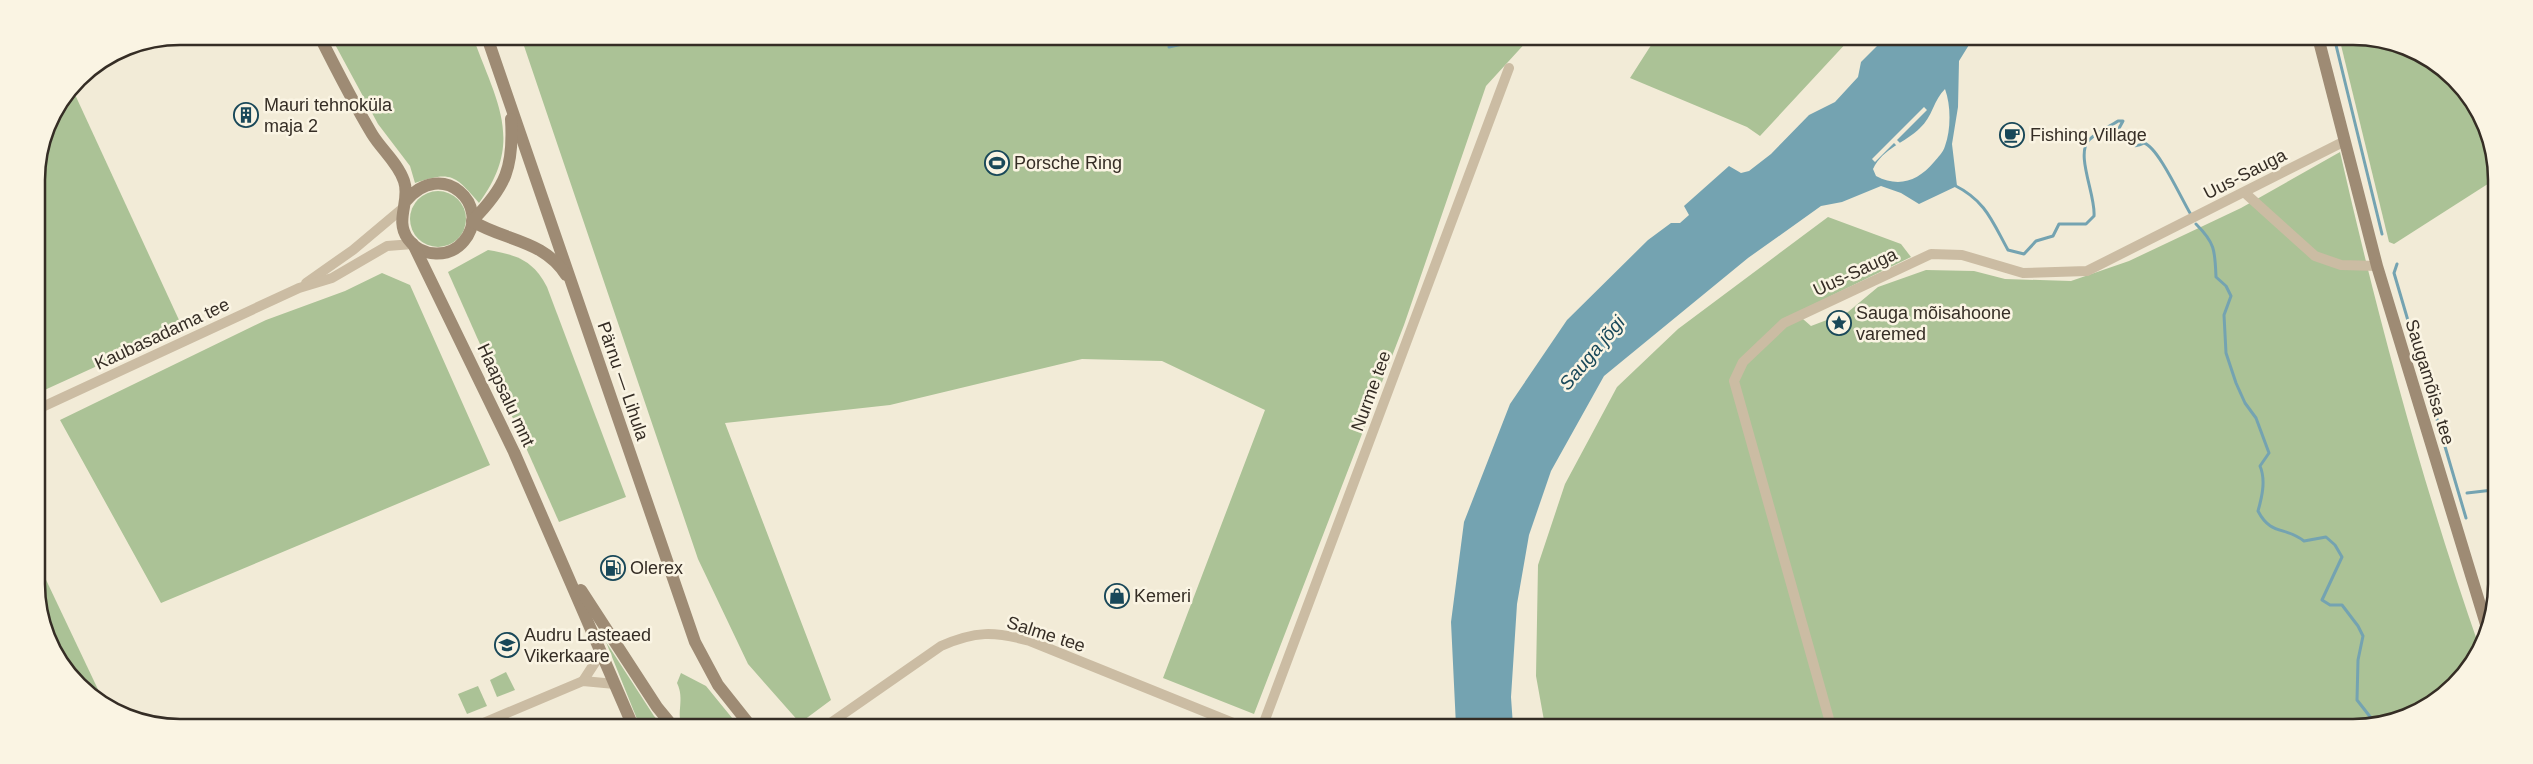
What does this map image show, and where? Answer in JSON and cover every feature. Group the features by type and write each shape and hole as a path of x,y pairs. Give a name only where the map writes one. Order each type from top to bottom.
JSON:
{"main road":[{"path":"325,45 365,121 404,180 402,223 404,233 413,244 428,253 450,251 468,236 472,221 468,200 460,191 448,184 426,184 414,191 404,205"},
{"name":"Pärnu — Lihula","path":"490,45 695,642 718,685 745,719"},
{"name":"Saugamõisa tee","path":"2320,45 2343,142 2377,266 2484,616"},
{"path":"472,221 492,201 507,174 513,149 510,103"},
{"path":"472,221 545,252 561,268 573,288"},
{"name":"Haapsalu mnt","path":"413,244 514,452 563,563"},
{"path":"563,563 630,719"},
{"path":"563,563 657,707 667,719"}],"street":[{"name":"Nurme tee","path":"1265,719 1509,68"},
{"name":"Uus-Sauga","path":"1829,719 1734,381 1743,362 1784,323 1931,254 1962,255 2023,274 2087,272 2343,142"},
{"path":"2245,193 2315,256 2341,264 2377,266"},
{"name":"Kaubasadama tee","path":"300,288 353,250 404,205"},
{"name":"Kaubasadama tee","path":"45,406 300,288 332,278 387,246 413,244"},
{"name":"Salme tee","path":"836,719 941,646 960,638 983,633 1002,634 1030,641 1223,719"},
{"path":"492,719 582,680 596,661 600,648"},
{"path":"582,680 615,684"}],"green space":[{"path":"335,45 476,45 497,101 502,121 501,160 493,181 479,203 464,186 452,178 437,177 415,183 410,166 378,124"},
{"path":"524,45 1524,45 1486,86 1404,325 1254,714 1163,678 1265,410 1162,361 1082,359 890,405 725,423 831,700 805,719 796,719 748,664 698,559"},
{"path":"1651,45 1844,45 1760,136 1747,127 1630,78"},
{"path":"2341,45 2371,46 2405,55 2421,63 2449,84 2465,105 2481,136 2488,171 2488,184 2394,244 2389,242"},
{"path":"75,95 179,320 176,330 45,390 45,171 55,128 63,112"},
{"path":"2340,152 2403,402 2439,526 2477,639 2455,673 2435,691 2405,709 2362,719 1544,719 1536,676 1538,565 1565,484 1617,387 1678,329 1828,217 1901,244 1911,257 1796,313 1811,326 1848,312 1878,287 1926,270 1974,271 2005,279 2071,281 2129,261 2241,208"},
{"path":"433,191 443,191 458,199 464,208 466,219 464,230 458,239 443,247 433,247 422,242 415,235 410,224 410,214 415,203 422,196"},
{"path":"488,250 523,260 542,278 626,497 559,522 448,272"},
{"path":"382,273 410,285 490,465 161,603 60,420 266,320 345,291"},
{"path":"45,578 99,692 84,680 63,652 55,636 45,593"},
{"path":"606,642 657,719 637,719"},
{"path":"506,672 515,690 497,697 490,680"},
{"path":"681,673 706,686 733,719 680,719 680,695 677,683"},
{"path":"478,686 487,706 467,714 458,694"}],"water":[{"name":"Sauga jõgi","path":"1878,45 1969,45 1959,61 1958,107 1952,144 1957,186 1919,204 1901,193 1881,186 1842,202 1821,206 1748,258 1604,376 1551,471 1529,535 1517,604 1511,697 1513,719 1456,719 1451,622 1464,522 1510,404 1567,320 1648,240 1671,223 1680,223 1689,215 1684,206 1729,166 1741,173 1749,171 1771,154 1809,115 1835,102 1858,77 1861,62","holes":["1945,89 1949,110 1947,140 1940,155 1928,169 1908,181 1893,182 1876,176 1873,169 1877,162 1888,151 1924,124"]}],"pier":[{"path":"1924,107 1927,110 1897,140 1901,144 1897,146 1894,143 1875,162 1872,159"}],"waterway":[{"path":"1169,47 1178,45"},
{"path":"2336,45 2382,234"},
{"path":"1954,185 1965,191 1981,205 2008,250 2024,254 2036,241 2053,236 2059,224 2086,224 2094,216 2085,165 2085,146 2096,134 2118,121 2123,121 2117,132 2132,145 2144,143 2150,147 2169,174 2190,213"},
{"path":"2196,224 2213,248 2216,277 2226,286 2231,296 2224,315 2226,353 2236,383 2245,403 2256,418 2269,453 2260,466 2263,483 2258,511 2263,519 2273,528 2297,536 2304,541 2326,537 2335,545 2342,557 2322,600 2330,605 2342,605 2363,636 2358,660 2357,700 2371,717"},
{"path":"2397,264 2394,273 2466,518"},
{"path":"2467,493 2488,491"}],"place":[{"name":"Mauri tehnoküla maja 2","path":"246,115"},
{"name":"Fishing Village","path":"2012,135"},
{"name":"Porsche Ring","path":"997,163"},
{"name":"Sauga mõisahoone varemed","path":"1839,323"},
{"name":"Olerex","path":"613,568"},
{"name":"Kemeri","path":"1117,596"},
{"name":"Audru Lasteaed Vikerkaare","path":"507,645"}]}
